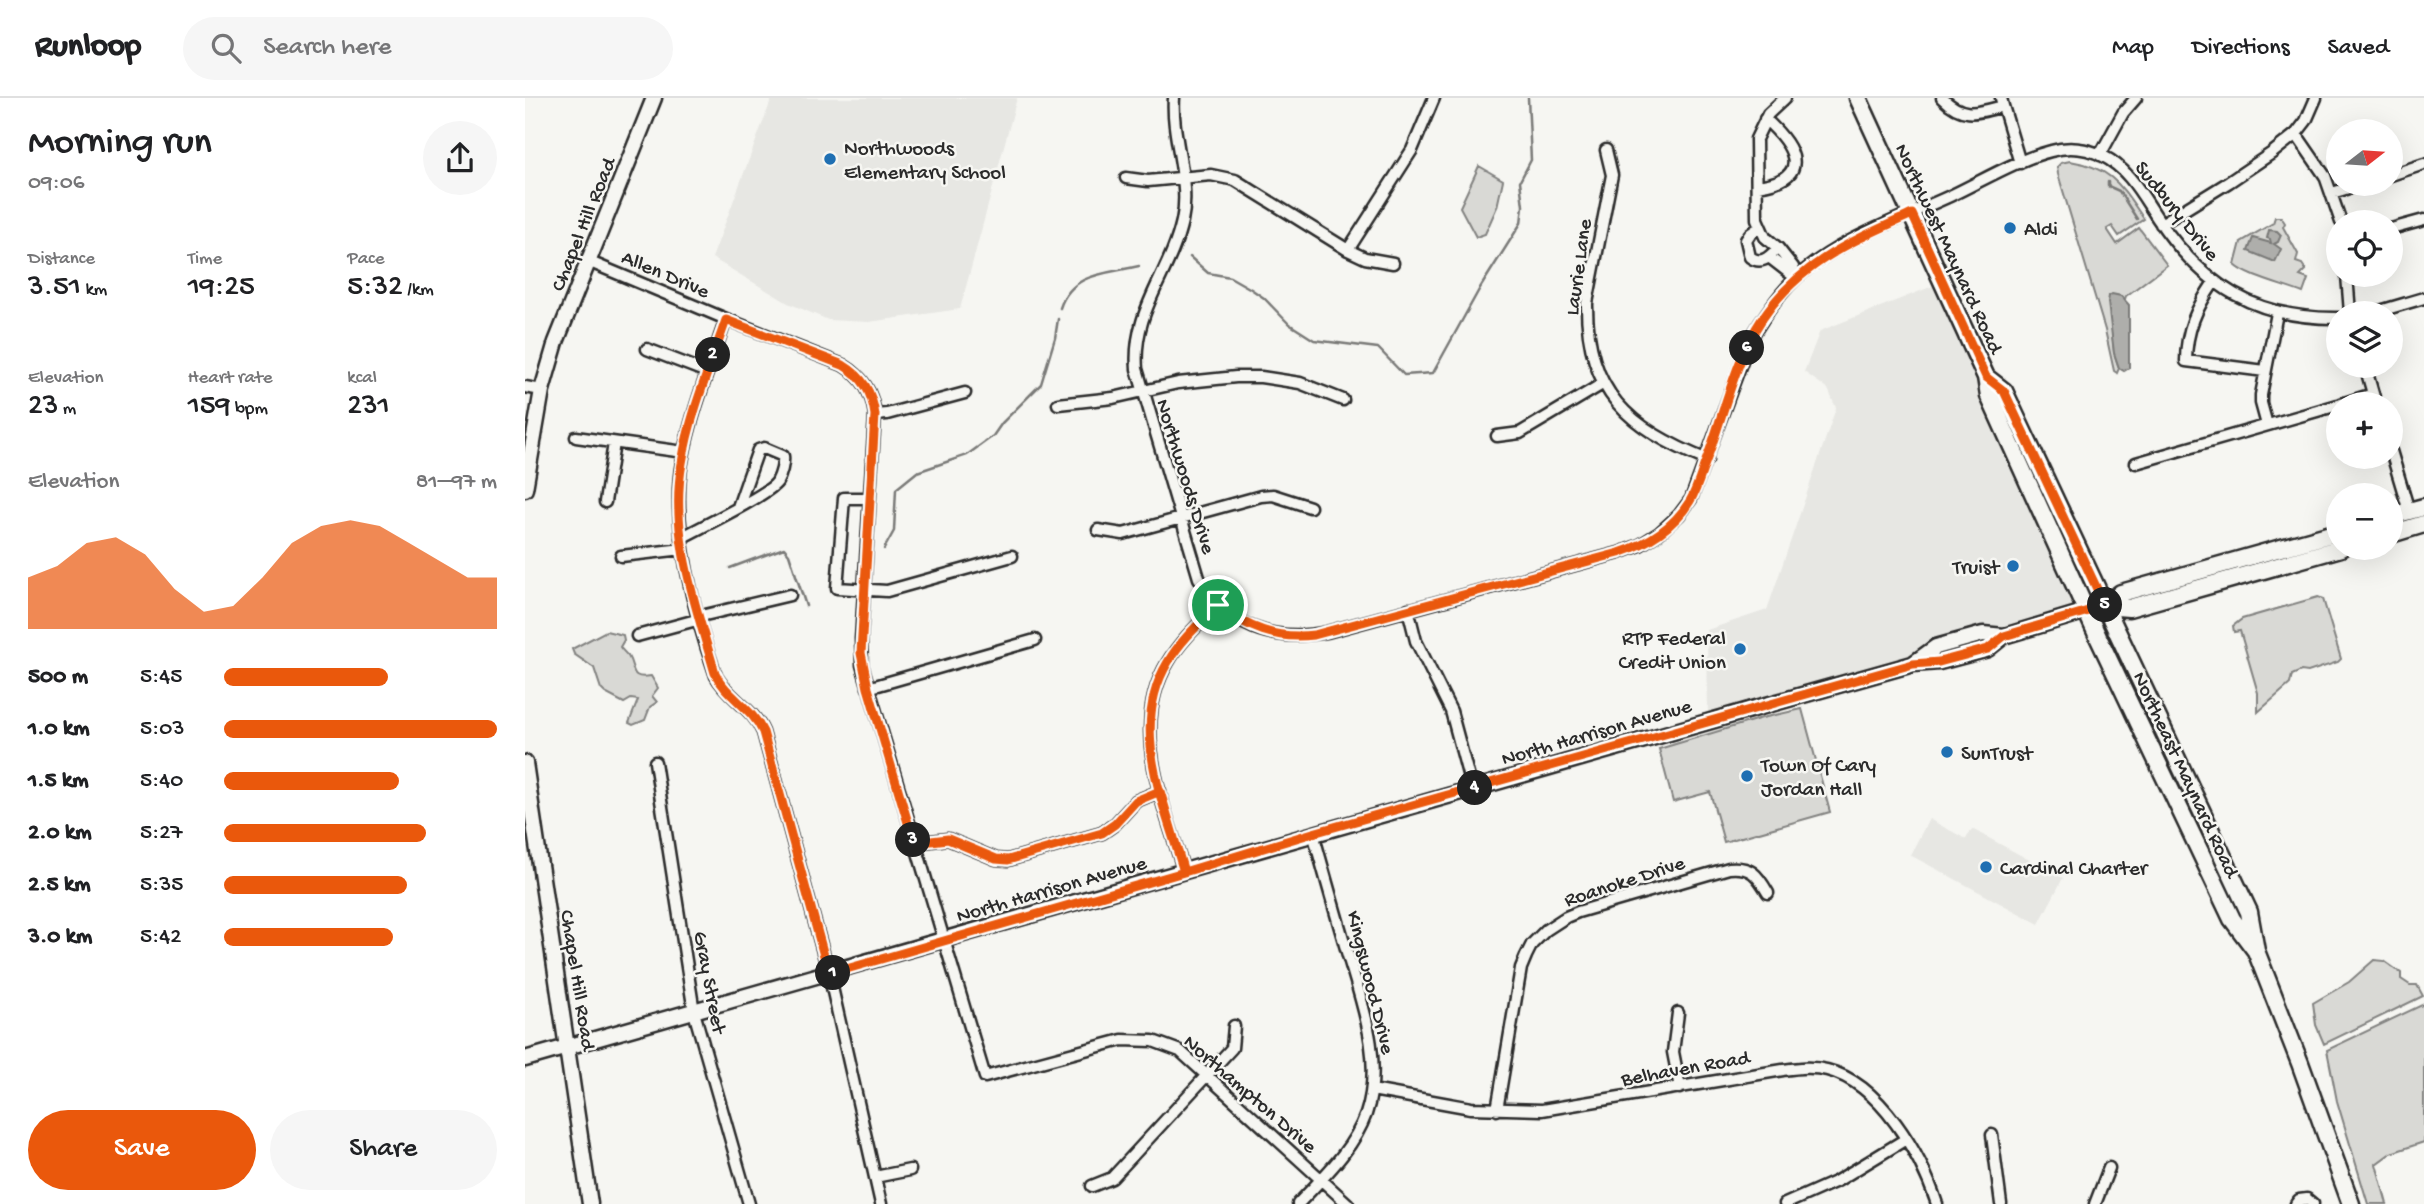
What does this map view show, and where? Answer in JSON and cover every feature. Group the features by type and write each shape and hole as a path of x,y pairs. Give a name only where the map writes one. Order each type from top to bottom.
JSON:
{"main road":[{"name":"Chapel Hill Road","path":"525,489 542,390 556,342 654,98"},
{"name":"Northwest Maynard Road","path":"1858,98 1986,377 1989,396 2087,611"},
{"name":"Northwest Maynard Road","path":"1986,377 2004,391 2105,606"},
{"path":"2403,530 2424,524"},
{"name":"North Harrison Avenue","path":"2105,606 2121,593 2326,535"},
{"name":"North Harrison Avenue","path":"525,1059 1913,664 1936,647 1983,634 2004,636 2105,606 2129,608 2326,552"},
{"name":"Northeast Maynard Road","path":"2105,606 2249,912 2256,951 2351,1204"},
{"name":"Northeast Maynard Road","path":"2087,611 2232,919 2256,951"},
{"name":"Chapel Hill Road","path":"525,763 590,1204"}],"street":[{"name":"Northwoods Drive","path":"1174,98 1183,220 1138,331 1136,356 1142,391 1199,578 1218,605 1261,631 1294,636 1327,632 1619,553 1640,545 1659,533 1679,515 1691,499 1749,342 1762,318 1796,278 1840,247 1912,214"},
{"path":"1348,250 1412,150 1434,98"},
{"path":"1785,98 1772,109 1756,139 1757,219 1765,237 1793,267 1796,278"},
{"path":"1942,98 1955,110 1967,113 2002,102 2020,163"},
{"path":"2100,155 2123,113 2136,98"},
{"path":"2161,224 2252,167 2296,134 2306,121 2316,98"},
{"path":"1757,186 1779,182 1792,173 1793,164 1782,134 1765,119"},
{"path":"2296,134 2317,161 2326,180"},
{"name":"Sudbury Drive","path":"1912,214 2051,151 2065,148 2084,150 2100,155 2127,175 2185,254 2214,282 2244,300 2277,313 2326,318"},
{"name":"Laurie Lane","path":"1606,150 1612,175 1587,303 1593,358 1604,383 1629,416 1647,432 1706,460"},
{"path":"2403,171 2424,164"},
{"path":"1126,178 1148,181 1211,175 1235,180 1348,250 1365,258 1393,263"},
{"path":"2403,226 2424,220"},
{"path":"1760,227 1746,240 1747,252 1754,260 1760,261 1778,248"},
{"path":"1769,257 1796,278"},
{"name":"Allen Drive","path":"590,262 852,370 868,389 875,415"},
{"path":"2214,282 2196,309 2189,330 2186,361 2265,371"},
{"path":"2403,304 2424,298"},
{"path":"2267,425 2261,403 2277,313"},
{"path":"726,320 693,414 684,452 679,495 681,538 700,619 719,681 750,710 763,732 829,974 881,1204"},
{"path":"647,349 707,372"},
{"path":"1058,404 1113,398 1209,378 1261,377 1300,383 1343,400"},
{"path":"1497,436 1520,433 1604,383"},
{"path":"525,387 542,390"},
{"path":"943,941 868,688 861,653 875,415 965,393"},
{"path":"2136,463 2326,409"},
{"path":"576,437 684,452"},
{"path":"605,502 614,443"},
{"path":"681,538 738,507 776,483 784,461 783,456 764,448 758,450 738,507"},
{"path":"2399,469 2416,509"},
{"path":"1098,530 1123,534 1261,496 1273,495 1310,507"},
{"path":"869,498 843,498 837,588 887,591 1012,556"},
{"path":"621,556 683,549"},
{"path":"638,636 700,619 705,615 790,595"},
{"path":"1184,872 1153,765 1149,736 1156,690 1167,664 1176,650 1218,605"},
{"path":"1408,609 1416,641 1451,711 1472,789"},
{"path":"868,688 1035,640"},
{"name":"Gray Street","path":"655,762 694,1012 749,1204"},
{"path":"914,843 948,839 996,859 1008,860 1102,833 1115,824 1136,801 1160,791"},
{"name":"Kingswood Drive","path":"1298,1204 1356,1136 1366,1115 1374,1069 1369,1034 1313,833"},
{"name":"Roanoke Drive","path":"1497,1110 1521,968 1532,944 1546,930 1578,912 1728,868 1751,869 1768,892"},
{"name":"Northampton Drive","path":"943,941 985,1077 1105,1044 1135,1039 1169,1045 1207,1074 1348,1204"},
{"path":"1678,1013 1672,1052 1680,1088"},
{"path":"1092,1186 1112,1178 1232,1048 1234,1026"},
{"name":"Belhaven Road","path":"1372,1090 1444,1105 1523,1111 1563,1108 1790,1069 1812,1067 1829,1070 1863,1088 1885,1110 1906,1139 1925,1173 1937,1204"},
{"path":"1992,1135 2001,1204"},
{"path":"1785,1204 1836,1181 1906,1139"},
{"path":"2095,1204 2109,1168"},
{"path":"875,1177 910,1170"},
{"path":"2296,1204 2299,1200 2307,1199 2313,1204"}],"shaded area":[{"path":"772,98 1017,98 960,309 869,322 828,320 788,303 712,258"},
{"path":"2070,161 2096,168 2115,180 2144,219 2119,236 2112,226 2107,229 2117,244 2139,228 2167,265 2125,299 2121,296 2109,296 2114,353 2119,368 2117,373 2114,371 2105,330 2058,174 2057,167"},
{"path":"1479,166 1503,180 1497,207 1485,234 1476,237 1460,207"},
{"path":"2275,217 2281,217 2285,223 2283,227 2298,254 2296,262 2302,264 2306,270 2300,276 2308,279 2303,293 2257,277 2235,265 2241,242 2273,223"},
{"path":"2269,230 2277,231 2281,235 2274,244 2281,249 2275,262 2248,251 2253,238 2271,243 2267,238"},
{"path":"1943,282 1986,377 2105,606 1708,721 1707,630 1767,610 1836,408 1828,389 1804,372 1820,331"},
{"path":"2112,294 2121,296 2129,305 2129,368 2124,371 2119,368 2114,353 2108,302"},
{"path":"2318,597 2323,599 2341,659 2308,672 2301,671 2292,675 2290,684 2258,712 2258,693 2240,631 2234,632 2233,626 2242,619"},
{"path":"606,631 623,635 624,640 620,647 628,656 634,672 639,676 651,676 658,688 652,696 657,702 650,707 645,720 633,725 629,723 638,700 631,699 624,703 605,693 594,668 574,654 572,649"},
{"path":"1802,709 1830,812 1724,842 1710,792 1673,802 1659,749 1762,718"},
{"name":"Cardinal Charter","path":"1929,819 1966,839 1972,829 2063,878 2039,924 1910,855"},
{"path":"2374,960 2384,961 2401,973 2401,979 2410,985 2417,985 2423,996 2324,1044 2316,1025 2313,1003 2349,982"},
{"path":"2424,1004 2424,1142 2391,1153 2376,1164 2387,1204 2368,1204 2337,1101 2327,1050"}],"waterway":[{"path":"1190,257 1208,273 1230,277 1251,289 1264,298 1289,324 1314,340 1378,348 1404,375 1433,373 1480,288 1521,223 1523,206 1520,181 1531,160 1528,98"},
{"path":"2108,182 2108,186 2119,191 2137,219"},
{"path":"1060,308 1073,287 1082,281 1103,273 1139,266"},
{"path":"884,549 894,531 896,489 917,472 967,455 993,436 1002,423 1041,384 1058,319"},
{"path":"730,568 784,548 789,554 806,606"}],"place":[{"name":"Northwoods Elementary School","path":"830,159"},
{"name":"Aldi","path":"2010,228"},
{"name":"Truist","path":"2013,566"},
{"name":"RTP Federal Credit Union","path":"1740,649"},
{"name":"SunTrust","path":"1947,752"},
{"name":"Town Of Cary Jordan Hall","path":"1747,776"},
{"name":"Cardinal Charter","path":"1986,867"}],"route":[{"path":"1218,605 1184,639 1167,664 1156,690 1150,720 1153,765 1184,872 829,974 763,732 750,710 726,690 715,673 683,549 679,519 682,463 693,414 726,320 791,343 852,370 863,381 873,402 875,415 862,665 914,843 930,839 948,839 996,859 1008,860 1102,833 1115,824 1136,801 1160,791 1184,872 1313,833 1913,664 1939,662 1988,649 2004,636 2105,606 2004,391 1986,377 1912,214 1828,254 1796,278 1762,318 1744,353 1691,499 1673,522 1650,540 1619,553 1314,635 1277,635 1261,631 1246,625 1218,605"}]}
